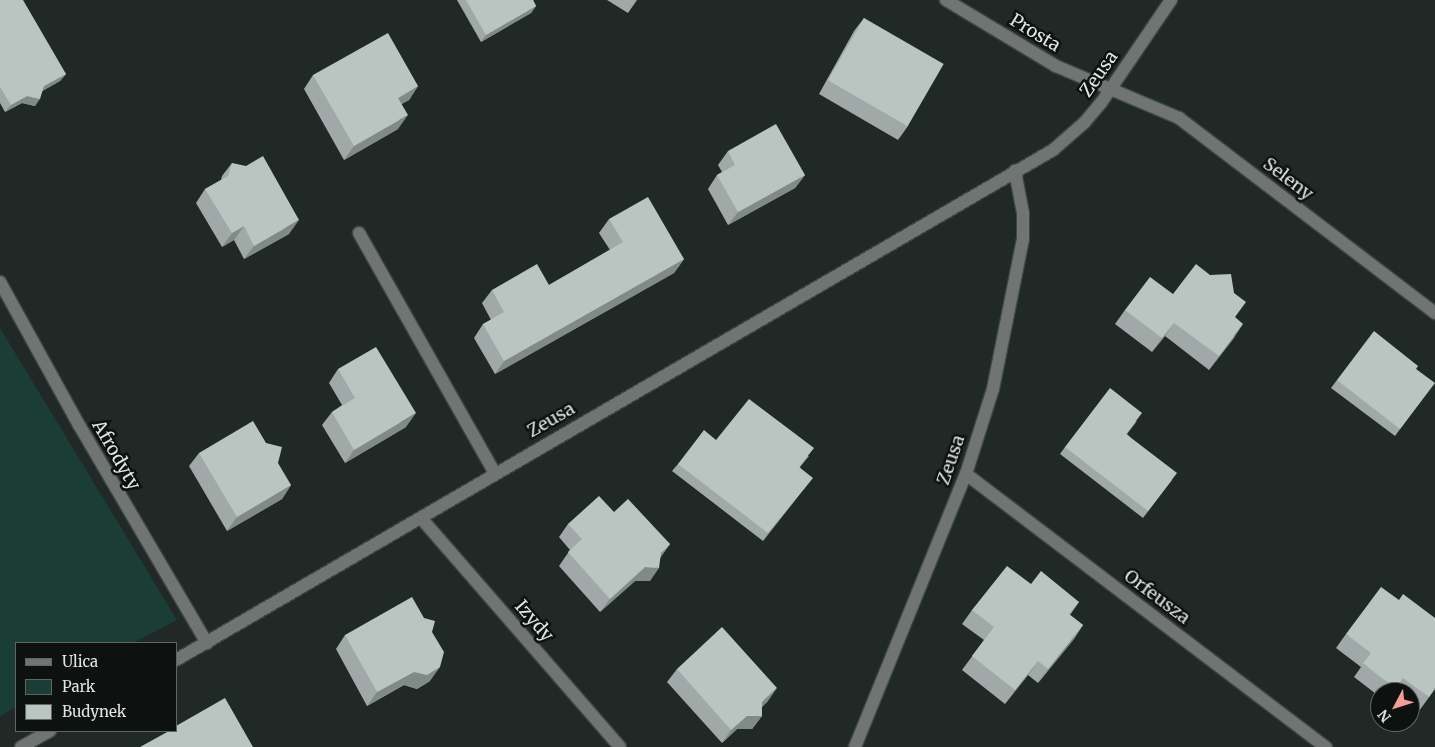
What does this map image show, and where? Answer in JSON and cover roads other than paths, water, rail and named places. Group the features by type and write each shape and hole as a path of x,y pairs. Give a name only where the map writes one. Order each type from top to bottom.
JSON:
{"street":[{"name":"Prosta","path":"946,0 1056,66 1110,90"},
{"name":"Zeusa","path":"178,659 1015,171 1068,138 1110,90 1171,0"},
{"name":"Seleny","path":"1110,90 1179,118 1435,313"},
{"name":"Zeusa","path":"855,747 966,474 993,389 1016,282 1023,213 1015,171"},
{"path":"359,233 495,473"},
{"name":"Afrodyty","path":"0,282 79,425 207,643"},
{"name":"Orfeusza","path":"966,474 1326,747"},
{"name":"Izydy","path":"421,518 620,747"},
{"path":"21,747 48,732"}]}
